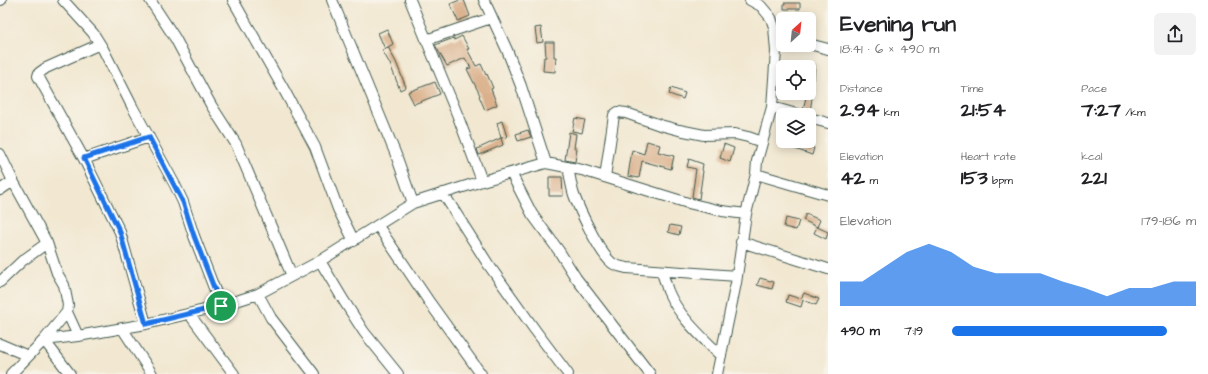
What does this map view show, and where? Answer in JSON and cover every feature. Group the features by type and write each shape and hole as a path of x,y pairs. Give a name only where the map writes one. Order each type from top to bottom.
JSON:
{"street":[{"path":"63,0 100,44 183,202 194,236 221,306"},
{"path":"150,0 175,38 211,105 236,144 292,276"},
{"path":"233,0 315,147 338,209 354,241"},
{"path":"332,0 396,155 413,203"},
{"path":"410,0 457,114 482,181"},
{"path":"484,0 491,18 508,50 546,163"},
{"path":"750,0 761,6 771,18 776,30"},
{"path":"426,40 491,18"},
{"path":"100,44 46,68 39,73 38,76 84,158 120,232 146,324"},
{"path":"816,46 828,49"},
{"path":"717,374 737,276 746,214 756,174 757,161 772,107 776,51"},
{"path":"772,107 776,108"},
{"path":"605,177 614,115 618,112 626,113 679,130 704,135 735,134 762,142"},
{"path":"816,120 828,124"},
{"path":"84,158 149,137"},
{"path":"0,154 47,243 52,260 67,295 67,312 78,336"},
{"path":"44,340 78,336 146,324 221,306 258,294 320,261 413,203 546,163 582,170 688,203 722,211 746,214"},
{"path":"568,167 574,195 597,242 612,264 627,268 737,276"},
{"path":"512,173 532,214 576,278 650,374"},
{"path":"756,174 828,194"},
{"path":"0,190 13,181"},
{"path":"442,194 488,264 568,374"},
{"path":"378,226 430,303 481,374"},
{"path":"742,242 828,269"},
{"path":"0,282 22,261 47,243"},
{"path":"320,261 364,332 398,374"},
{"path":"661,271 668,292 677,306 694,329 721,356"},
{"path":"258,294 271,318 314,374"},
{"path":"11,374 44,340 67,312"},
{"path":"190,314 209,342 234,374"},
{"path":"122,328 152,374"},
{"path":"44,340 70,374"},
{"path":"0,344 28,356"}],"building":[{"path":"464,0 470,16 458,21 450,4"},
{"path":"784,3 800,3 800,9 784,9"},
{"path":"541,27 543,42 537,43 535,28"},
{"path":"387,29 393,44 385,49 378,33"},
{"path":"462,36 476,66 481,64 493,88 491,89 497,105 485,110 479,96 480,95 467,69 471,68 465,58 447,66 435,45 454,38 454,40"},
{"path":"545,42 554,42 554,57 556,57 555,72 543,71 544,57 546,57"},
{"path":"388,47 406,87 400,90 390,64 382,50"},
{"path":"435,82 440,94 414,104 408,92"},
{"path":"671,88 685,93 683,99 669,94"},
{"path":"805,100 812,100 811,108 803,108"},
{"path":"575,118 585,120 582,133 572,131"},
{"path":"502,121 507,137 501,138 497,123"},
{"path":"528,130 531,137 518,141 516,134"},
{"path":"569,132 576,134 574,148 577,148 575,162 565,160"},
{"path":"501,138 503,145 479,155 477,149"},
{"path":"647,141 660,145 658,152 674,156 671,169 642,161 639,178 628,176 632,150 644,154"},
{"path":"724,144 734,148 730,162 720,158"},
{"path":"792,148 814,148 812,155"},
{"path":"689,159 703,164 699,199 692,197 696,169 687,167"},
{"path":"549,177 562,177 563,196 549,196"},
{"path":"806,214 820,220 817,227 803,220"},
{"path":"786,218 799,221 796,230 784,227"},
{"path":"670,225 681,227 679,235 668,232"},
{"path":"817,227 828,232 826,239 814,233"},
{"path":"760,278 774,282 772,289 757,285"},
{"path":"804,293 819,299 816,305 803,300 801,307 786,302 788,295 801,299"}],"route":[{"path":"149,137 183,202 208,276 221,306 146,324 120,232 84,158 149,137"}]}
